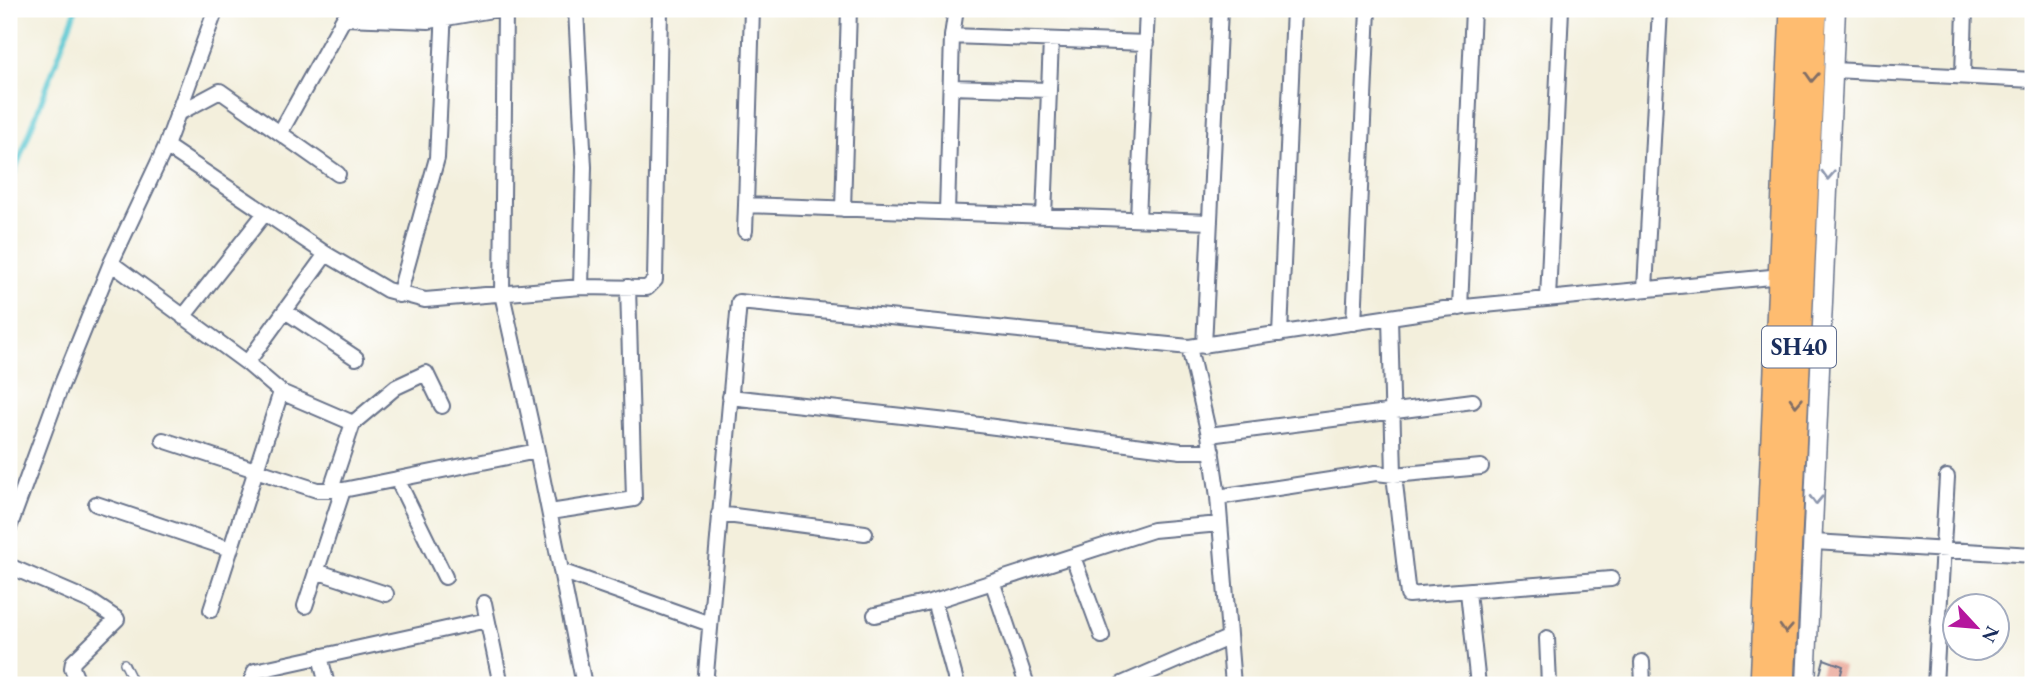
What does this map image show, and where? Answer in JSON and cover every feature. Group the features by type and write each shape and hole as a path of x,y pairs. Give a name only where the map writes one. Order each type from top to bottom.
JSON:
{"main road":[{"name":"SH40","path":"1762,685 1775,276 1792,9"},
{"name":"SH40","path":"1783,685 1812,297 1819,135 1815,9"}],"street":[{"path":"9,528 61,386 111,263 166,146 216,9"},
{"path":"281,133 344,18 429,21 445,13 498,9"},
{"path":"505,9 502,294 550,512 583,685"},
{"path":"576,9 584,167 581,287"},
{"path":"166,146 326,254 400,295 425,300 581,287 647,288 655,281 660,9"},
{"path":"746,231 752,9"},
{"path":"843,209 849,9"},
{"path":"947,212 952,36 956,9"},
{"path":"1138,219 1147,9"},
{"path":"1204,346 1220,9"},
{"path":"1280,334 1294,9"},
{"path":"1354,323 1368,9"},
{"path":"1460,308 1474,9"},
{"path":"1548,299 1561,9"},
{"path":"1645,289 1660,9"},
{"path":"1754,685 1775,276 1781,9"},
{"path":"1819,135 1833,70 1836,9"},
{"path":"1963,75 1965,9"},
{"path":"400,295 437,158 445,13"},
{"path":"952,36 1146,43"},
{"path":"1044,216 1051,40"},
{"path":"1833,70 2033,80"},
{"path":"951,87 1049,90"},
{"path":"177,114 220,91 338,174"},
{"path":"746,205 1210,222"},
{"path":"183,317 265,213"},
{"path":"247,363 326,254"},
{"path":"111,263 247,363 281,393 353,423"},
{"path":"705,685 739,302 1189,347 1460,308 1775,276"},
{"path":"550,512 634,499 628,287"},
{"path":"1806,685 1814,542 1812,297"},
{"path":"285,311 356,358"},
{"path":"1390,317 1394,475 1408,595 1611,579"},
{"path":"1189,347 1209,435 1218,497 1233,685"},
{"path":"305,606 353,423 396,387 423,374 429,376 442,406"},
{"path":"211,610 281,393"},
{"path":"730,397 1181,451 1212,451"},
{"path":"1209,435 1473,401"},
{"path":"163,440 317,490 337,490 537,451"},
{"path":"1218,497 1376,473 1394,475 1481,467"},
{"path":"1935,685 1947,477"},
{"path":"397,479 445,577"},
{"path":"96,504 230,549"},
{"path":"719,514 866,533"},
{"path":"875,615 993,584 1153,530 1220,524"},
{"path":"1814,542 2033,555"},
{"path":"1073,557 1102,636"},
{"path":"9,566 90,601 117,619 73,662 72,668 79,685"},
{"path":"316,571 386,594"},
{"path":"561,571 710,624"},
{"path":"993,584 1027,685"},
{"path":"1468,592 1478,685"},
{"path":"934,601 957,685"},
{"path":"484,603 500,685"},
{"path":"250,685 255,671 487,620"},
{"path":"1122,684 1228,638"},
{"path":"1547,638 1549,685"},
{"path":"320,656 327,685"},
{"path":"1642,662 1643,685"}],"lane":[{"path":"124,663 135,685"}],"building":[{"path":"1824,659 1843,666 1838,685 1817,685"}],"waterway":[{"path":"9,187 76,9"}]}
